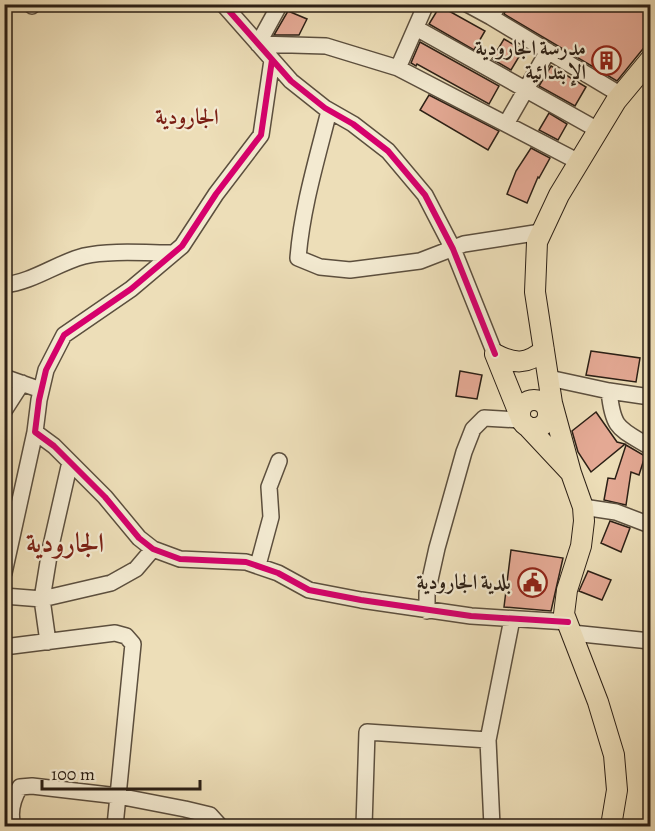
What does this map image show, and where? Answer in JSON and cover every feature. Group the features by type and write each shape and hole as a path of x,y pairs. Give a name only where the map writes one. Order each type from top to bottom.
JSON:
{"main road":[{"path":"611,826 617,790 614,755 598,702 564,614 567,590 581,546 583,507 553,426 549,378 536,292 537,242 559,195 598,130 621,95 651,60"},
{"path":"495,354 509,361 521,363 531,360 544,350"},
{"path":"526,413 544,350"},
{"path":"495,354 526,413 571,473"},
{"path":"526,413 539,427 553,426"}],"street":[{"path":"224,4 291,81 329,111 353,124 388,152 425,195 453,249 495,354"},
{"path":"258,44 280,4"},
{"path":"398,68 426,4"},
{"path":"468,4 495,11 548,51 621,95"},
{"path":"416,28 598,130"},
{"path":"258,44 327,46 398,68 579,162"},
{"path":"506,124 548,51"},
{"path":"4,573 46,370 64,335 131,290 182,246 216,194 261,135 272,60"},
{"path":"329,111 308,193 298,258 320,267 350,270 420,261 464,244 541,232"},
{"path":"4,285 29,278 84,256 106,252 174,253"},
{"path":"4,376 41,390"},
{"path":"549,378 651,397"},
{"path":"4,411 22,383"},
{"path":"609,391 612,415 618,427 651,447"},
{"path":"427,610 426,593 437,548 464,452 473,429 484,418 526,413"},
{"path":"35,432 54,446 105,497 139,538 153,549 180,559 246,562 278,573 309,590 427,610 512,619 651,641"},
{"path":"258,566 272,517 268,487 279,461"},
{"path":"48,642 42,599 50,550 70,462"},
{"path":"583,507 616,512 651,525"},
{"path":"4,596 42,599 111,583 136,569 153,549"},
{"path":"492,826 488,740 512,619"},
{"path":"4,647 115,633 126,636 133,644 115,826"},
{"path":"364,826 368,732 488,740"},
{"path":"13,826 11,809 14,796 20,787 32,786 118,796 210,815 220,826"}],"building":[{"name":"مدرسة الجارودية الإبتدائية","path":"509,4 651,4 651,39 617,81 504,14"},
{"path":"440,6 485,31 474,50 429,24"},
{"path":"288,11 307,19 299,35 274,35"},
{"path":"504,39 523,50 511,70 492,59"},
{"path":"420,42 499,86 489,104 417,64 416,66 411,63"},
{"path":"551,66 586,87 575,106 539,86"},
{"path":"429,95 499,131 488,150 420,110"},
{"path":"549,113 567,124 558,140 539,130"},
{"path":"531,148 550,158 538,177 527,203 507,194 516,171"},
{"path":"591,351 640,358 636,382 586,375"},
{"path":"460,371 482,375 477,399 456,396"},
{"path":"596,412 617,442 625,444 591,472 578,452 572,431"},
{"path":"626,445 645,456 639,475 631,472 626,505 604,500 608,478 615,479"},
{"path":"610,521 630,528 621,552 601,543"},
{"name":"بلدية الجارودية","path":"511,550 563,558 551,611 504,607"},
{"path":"588,571 611,580 602,600 579,591"}],"cycle path":[{"path":"223,4 291,81 325,108 353,124 388,151 425,195 453,249 495,354"},
{"path":"272,60 261,135 216,194 182,246 131,289 64,335 46,370 35,432 54,446 105,497 139,538 153,549 180,559 246,562 278,573 309,590 361,600 471,616 568,622"}],"place":[{"name":"مدرسة الجارودية الإبتدائية","path":"607,60"},
{"name":"بلدية الجارودية","path":"532,582"}],"district":[{"name":"الجارودية","path":"187,116"},
{"name":"الجارودية","path":"65,543"}]}
